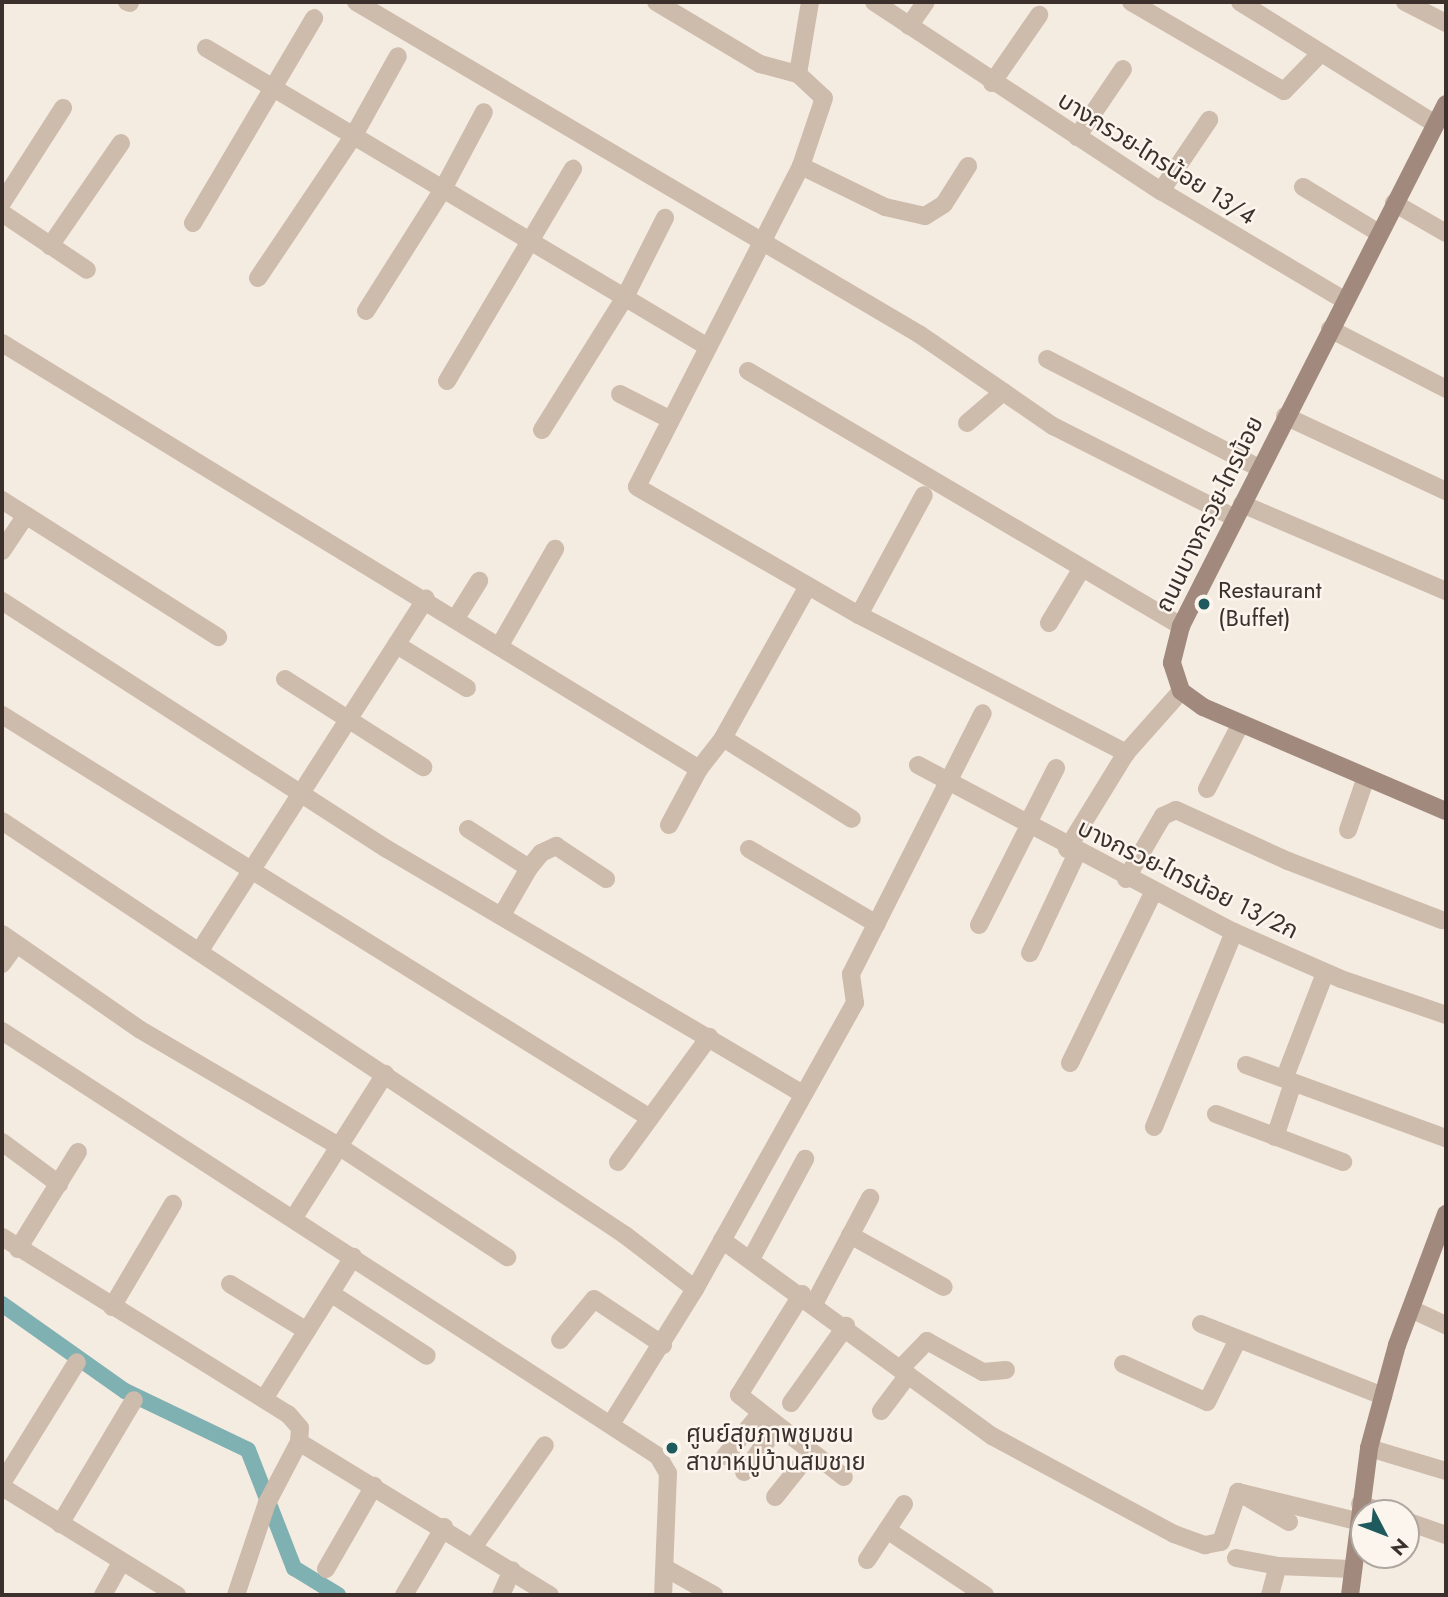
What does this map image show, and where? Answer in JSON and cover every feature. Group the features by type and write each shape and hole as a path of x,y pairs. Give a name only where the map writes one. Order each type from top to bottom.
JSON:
{"main road":[{"name":"ถนนบางกรวย-ไทรน้อย","path":"1181,691 1172,663 1181,626 1284,416 1446,104"},
{"path":"1181,691 1240,725 1446,811"},
{"path":"1360,1499 1369,1448 1383,1396 1411,1309 1442,1236 1446,1214"},
{"path":"1350,1595 1351,1569"}],"street":[{"path":"356,2 762,240 1123,466 1446,591"},
{"path":"656,2 760,64 798,74 818,87 824,99 801,166 636,481 640,492 859,615 1126,753"},
{"path":"798,74 810,2"},
{"name":"บางกรวย-ไทรน้อย 13/4","path":"874,2 992,83 1161,191 1344,300"},
{"path":"909,26 926,2"},
{"path":"1131,2 1284,91 1321,52"},
{"path":"1240,2 1435,124"},
{"path":"1405,2 1446,23"},
{"path":"992,83 1039,15"},
{"path":"193,223 314,18"},
{"path":"206,48 708,347"},
{"path":"258,278 354,135 397,56"},
{"path":"1077,137 1123,69"},
{"path":"2,203 63,108"},
{"path":"366,311 443,189 484,112"},
{"path":"1161,191 1209,120"},
{"path":"50,246 121,143"},
{"path":"801,166 885,207 925,216 944,204 968,166"},
{"path":"447,381 533,243 573,169"},
{"path":"1303,187 1379,233"},
{"path":"1394,203 1446,233"},
{"path":"2,213 87,270"},
{"path":"542,430 624,299 665,218"},
{"path":"1330,329 1446,389"},
{"path":"2,343 173,452 426,599 699,769"},
{"path":"1047,359 1259,468"},
{"path":"748,371 1181,626"},
{"path":"967,423 1003,392"},
{"path":"620,394 669,419"},
{"path":"1284,416 1446,491"},
{"path":"859,615 925,495"},
{"path":"2,500 218,638"},
{"path":"2,551 26,515"},
{"path":"500,645 555,549"},
{"path":"1049,623 1082,568"},
{"path":"456,618 479,581"},
{"path":"669,825 699,769 723,738 808,586"},
{"path":"200,952 426,599"},
{"path":"2,601 301,794 803,1094"},
{"path":"397,645 467,688"},
{"path":"285,679 423,767"},
{"path":"1030,953 1072,851 1126,753 1181,691"},
{"path":"611,1424 663,1345 855,1003 855,967 983,713"},
{"path":"2,715 332,925 402,959 650,1118"},
{"path":"1207,789 1240,725"},
{"path":"723,738 852,819"},
{"name":"บางกรวย-ไทรน้อย 13/2ก","path":"918,765 1072,851 1234,932 1325,973 1446,1015"},
{"path":"979,925 1056,768"},
{"path":"1348,830 1366,777"},
{"path":"1126,879 1163,816 1176,810 1277,857 1442,920"},
{"path":"2,821 625,1235 695,1289"},
{"path":"468,829 529,868"},
{"path":"502,915 529,868 541,853 556,846 606,879"},
{"path":"749,849 877,923"},
{"path":"1070,1063 1153,893"},
{"path":"1154,1127 1234,932"},
{"path":"2,964 9,939 139,1029 337,1145 507,1257"},
{"path":"1275,1137 1290,1076 1325,973"},
{"path":"2,1031 658,1456 667,1474 667,1569 663,1595"},
{"path":"618,1162 709,1037"},
{"path":"1246,1065 1290,1076 1446,1138"},
{"path":"293,1219 337,1145 385,1074"},
{"path":"1216,1114 1343,1162"},
{"path":"2,1142 59,1184"},
{"path":"18,1248 78,1152"},
{"path":"751,1259 805,1159"},
{"path":"844,1477 761,1414 740,1392 850,1236 870,1198"},
{"path":"111,1307 173,1204"},
{"path":"850,1236 944,1287"},
{"path":"2,1237 297,1421 299,1442 267,1503 236,1595"},
{"path":"722,1240 808,1298 904,1372 1040,1466 1193,1542 1221,1542 1238,1492"},
{"path":"264,1399 353,1257"},
{"path":"230,1284 307,1331"},
{"path":"332,1293 427,1356"},
{"path":"560,1339 594,1299 663,1345"},
{"path":"1411,1309 1446,1325"},
{"path":"1201,1324 1383,1396"},
{"path":"791,1403 846,1326"},
{"path":"1123,1364 1208,1402 1238,1339"},
{"path":"881,1411 904,1372 927,1341 983,1372 1006,1370"},
{"path":"77,1363 2,1485 121,1563 177,1595"},
{"path":"60,1524 134,1400"},
{"path":"725,1456 761,1414"},
{"path":"744,1472 778,1427"},
{"path":"299,1442 444,1527 550,1595"},
{"path":"474,1546 545,1446"},
{"path":"1369,1448 1446,1471"},
{"path":"775,1497 811,1452"},
{"path":"326,1569 374,1486"},
{"path":"1238,1492 1350,1511"},
{"path":"1238,1492 1289,1522"},
{"path":"867,1560 904,1504"},
{"path":"1420,1526 1446,1535"},
{"path":"404,1595 444,1527"},
{"path":"887,1530 985,1595"},
{"path":"1236,1558 1278,1566 1350,1569"},
{"path":"103,1595 121,1563"},
{"path":"1270,1595 1278,1566"},
{"path":"667,1569 714,1595"},
{"path":"501,1595 512,1570"}],"waterway":[{"path":"2,1304 125,1391 248,1450 294,1568 338,1595"}],"place":[{"name":"Restaurant (Buffet)","path":"1204,604"},
{"name":"ศูนย์สุขภาพชุมชน สาขาหมู่บ้านสมชาย","path":"672,1448"}]}
